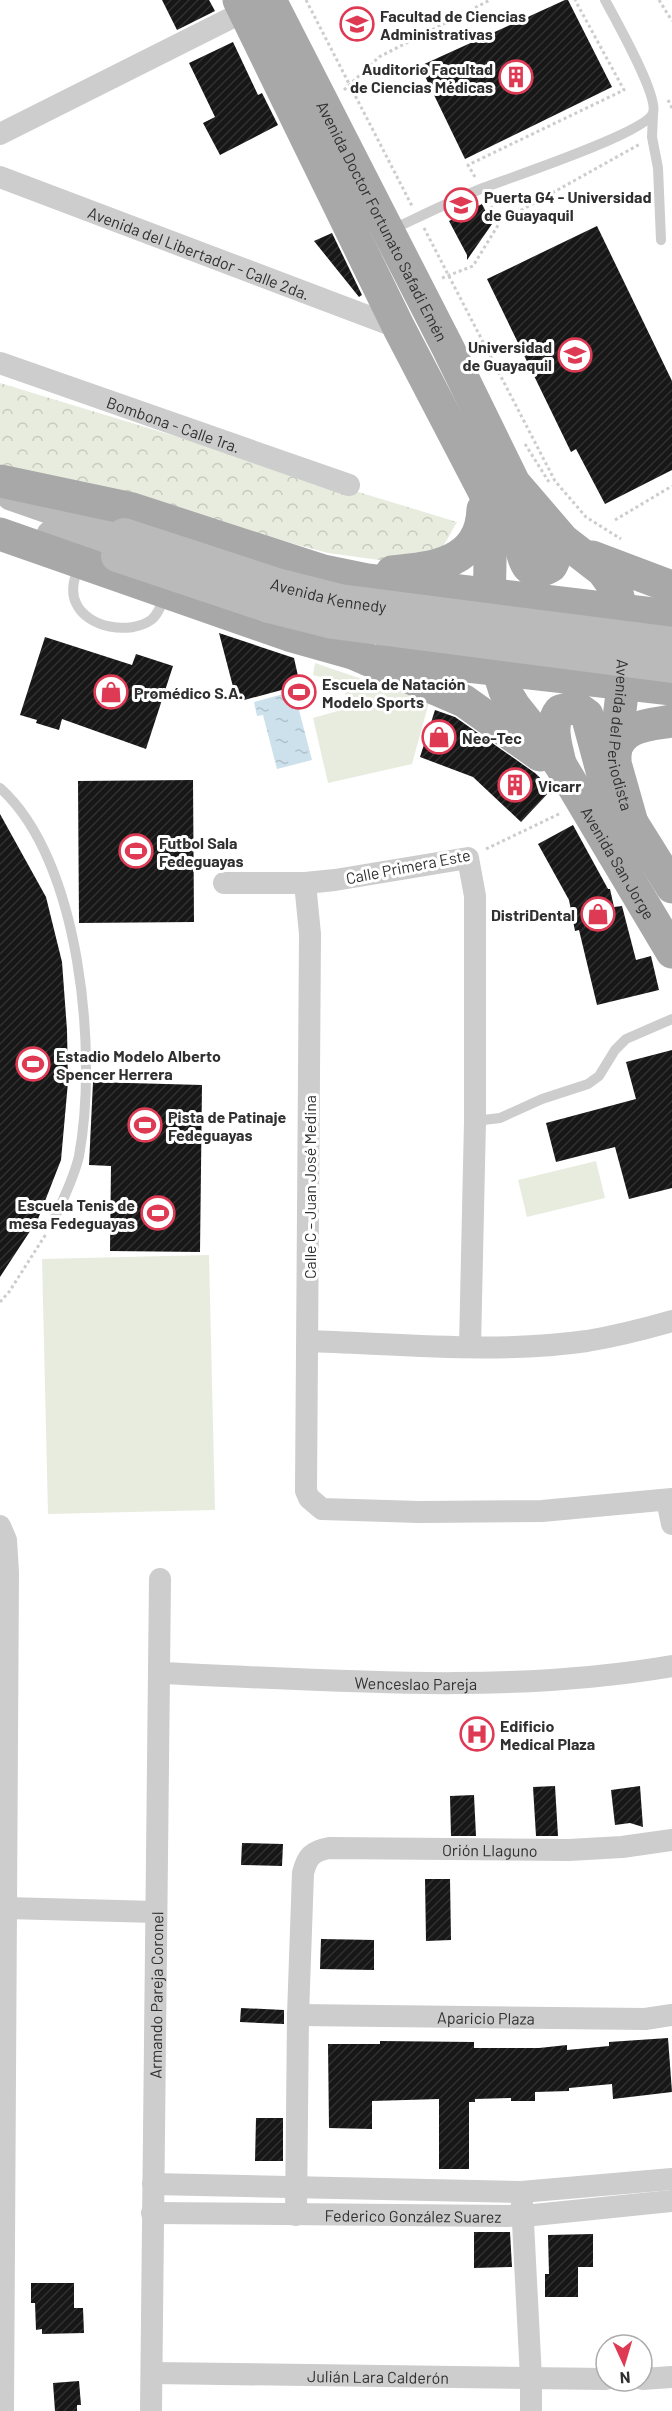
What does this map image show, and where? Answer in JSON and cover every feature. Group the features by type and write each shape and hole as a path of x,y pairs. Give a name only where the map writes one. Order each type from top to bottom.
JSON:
{"main road":[{"name":"Avenida Doctor Fortunato Safadi Emén","path":"251,4 352,159 492,433 490,596"},
{"name":"Avenida Doctor Fortunato Safadi Emén","path":"251,4 399,328 493,486 611,579 623,610"},
{"path":"0,481 132,509 323,571 404,586 672,616"},
{"path":"323,571 373,574 419,569 436,566 462,554 476,539 482,521 482,499 493,486"},
{"name":"Avenida Kennedy","path":"0,491 269,607 333,623 672,667"},
{"name":"Avenida Kennedy","path":"0,520 121,545 340,600 672,643"},
{"path":"0,534 289,635 353,653 464,701 563,769"},
{"path":"578,551 672,587"},
{"path":"393,658 420,653 434,641 439,631 439,621 434,607 418,592 404,586"},
{"path":"490,596 492,637 505,691 563,769"},
{"name":"Avenida del Periodista","path":"623,610 625,624 623,685 615,763 632,823"},
{"path":"672,636 665,659 672,675"},
{"path":"353,653 672,689"},
{"name":"Avenida San Jorge","path":"672,887 604,778 587,715 576,707 560,711 555,719 554,731 563,769 672,952"},
{"path":"615,752 620,738 633,729 672,721"}],"street":[{"path":"0,134 251,4"},
{"name":"Avenida del Libertador - Calle 2da.","path":"0,177 399,328"},
{"name":"Bombona - Calle 1ra.","path":"0,363 349,485"},
{"path":"468,858 475,896 475,1121 470,1346"},
{"name":"Calle Primera Este","path":"224,883 305,883 468,858"},
{"name":"Calle C - Juan José Medina","path":"305,883 310,934 306,1491 309,1498 322,1509 419,1512 542,1511 669,1499"},
{"path":"308,1341 470,1346 585,1341 628,1334 672,1321"},
{"path":"669,1499 672,1524"},
{"path":"0,1526 6,1540 2,2085 3,2411"},
{"name":"Armando Pareja Coronel","path":"151,2411 160,1579"},
{"name":"Wenceslao Pareja","path":"160,1673 396,1683 493,1683 579,1678 672,1666"},
{"name":"Orión Llaguno","path":"298,2015 303,1873 308,1857 313,1853 328,1848 569,1850 622,1847 672,1840"},
{"path":"4,1914 156,1912"},
{"path":"296,2215 298,2015"},
{"name":"Aparicio Plaza","path":"298,2015 645,2019 672,2015"},
{"name":"Federico González Suarez","path":"153,2184 521,2192 672,2179"},
{"path":"521,2192 524,2216 531,2411"},
{"name":"Federico González Suarez","path":"152,2213 524,2216 672,2201"},
{"name":"Julián Lara Calderón","path":"152,2373 594,2379"},
{"path":"654,2378 672,2377"}],"lane":[{"path":"605,0 648,84 655,104 652,136 658,168 661,240"},
{"path":"339,108 352,159"},
{"path":"389,231 482,189 592,148 646,122 653,114"},
{"path":"78,562 73,588 76,603 86,615 101,624 118,628 137,626 152,620 166,592"},
{"path":"0,788 28,820 46,851 69,919 82,987 85,1056 84,1112 80,1147 78,1158 52,1224"},
{"path":"475,1121 500,1118 542,1098 588,1084 599,1076 615,1050 626,1039 672,1019"}],"path":[{"path":"306,0 414,209"},
{"path":"341,93 379,57 490,0"},
{"path":"500,222 468,165 624,90 575,0"},
{"path":"659,0 672,21"},
{"path":"435,281 473,267 500,222 601,168 652,136"},
{"path":"419,220 555,481 585,517 622,540"},
{"path":"525,443 553,489"},
{"path":"615,520 672,486"},
{"name":"Calle Primera Este","path":"468,858 582,803"},
{"path":"0,1302 15,1283 52,1224"}],"green space":[{"path":"0,383 457,522 440,552 387,561 328,553 0,464"},
{"path":"315,663 429,702 412,764 328,783 313,718 348,708 343,683 313,675"},
{"path":"596,1161 605,1198 527,1217 518,1180"},
{"path":"209,1255 215,1510 48,1514 42,1259"}],"water":[{"path":"294,691 312,760 277,769 263,715 257,716 254,702"}],"building":[{"path":"162,0 209,0 215,11 177,30"},
{"name":"Auditorio Facultad de Ciencias Médicas","path":"568,0 612,87 465,159 420,66"},
{"path":"233,42 258,95 262,93 278,125 220,155 203,123 215,117 189,63"},
{"path":"482,204 492,224 467,260 467,255 449,221"},
{"path":"597,226 672,381 672,470 605,504 576,449 571,452 487,279"},
{"path":"332,233 362,295 359,297 314,241"},
{"path":"219,633 294,658 300,685 237,702"},
{"name":"Promédico S.A.","path":"45,637 132,665 136,654 173,666 146,749 62,719 59,730 20,715"},
{"path":"435,710 455,717 535,773 552,789 521,822 473,777 420,757"},
{"name":"Futbol Sala Fedeguayas","path":"193,780 194,922 79,923 78,781"},
{"name":"Estadio Modelo Alberto Spencer Herrera","path":"0,814 46,897 62,962 68,1082 61,1160 38,1219 0,1277"},
{"path":"573,825 610,889 614,907 622,906 636,960 651,956 659,990 597,1005 579,930 575,931 569,900 538,844"},
{"path":"672,1050 672,1188 629,1199 615,1147 556,1162 546,1123 636,1099 626,1062"},
{"path":"93,1082 202,1085 200,1252 110,1251 111,1166 89,1165"},
{"path":"555,1786 558,1836 536,1836 533,1787"},
{"path":"640,1786 643,1827 630,1823 615,1825 611,1790"},
{"path":"474,1795 476,1836 451,1836 450,1796"},
{"path":"242,1843 283,1844 282,1866 241,1865"},
{"path":"425,1879 450,1879 451,1940 426,1941"},
{"path":"321,1939 374,1940 374,1970 320,1969"},
{"path":"241,2008 284,2010 284,2024 240,2022"},
{"path":"668,2038 672,2092 613,2099 612,2084 569,2088 569,2091 535,2092 535,2101 511,2101 511,2098 475,2099 475,2102 469,2102 469,2169 439,2169 439,2099 372,2101 372,2129 329,2128 328,2044 380,2044 380,2041 474,2042 474,2048 539,2048 567,2045 567,2050 609,2046 609,2042"},
{"path":"256,2118 283,2118 283,2161 255,2161"},
{"path":"474,2232 510,2232 512,2267 474,2268"},
{"path":"593,2234 593,2267 578,2267 578,2297 545,2297 545,2274 549,2274 548,2235"},
{"path":"31,2283 74,2283 74,2308 83,2308 84,2333 42,2334 42,2329 36,2330 35,2303 31,2303"},
{"path":"79,2381 81,2405 77,2405 77,2411 55,2411 53,2383"}],"place":[{"name":"Facultad de Ciencias Administrativas","path":"357,24"},
{"name":"Auditorio Facultad de Ciencias Médicas","path":"516,77"},
{"name":"Puerta G4 - Universidad de Guayaquil","path":"461,205"},
{"name":"Universidad de Guayaquil","path":"575,355"},
{"name":"Promédico S.A.","path":"111,692"},
{"name":"Escuela de Natación Modelo Sports","path":"299,692"},
{"name":"Neo-Tec","path":"439,737"},
{"name":"Vicarr","path":"515,785"},
{"name":"Futbol Sala Fedeguayas","path":"136,851"},
{"name":"DistriDental","path":"598,914"},
{"name":"Estadio Modelo Alberto Spencer Herrera","path":"33,1064"},
{"name":"Pista de Patinaje Fedeguayas","path":"145,1125"},
{"name":"Escuela Tenis de mesa Fedeguayas","path":"158,1213"},
{"name":"Edificio Medical Plaza","path":"477,1734"}]}
